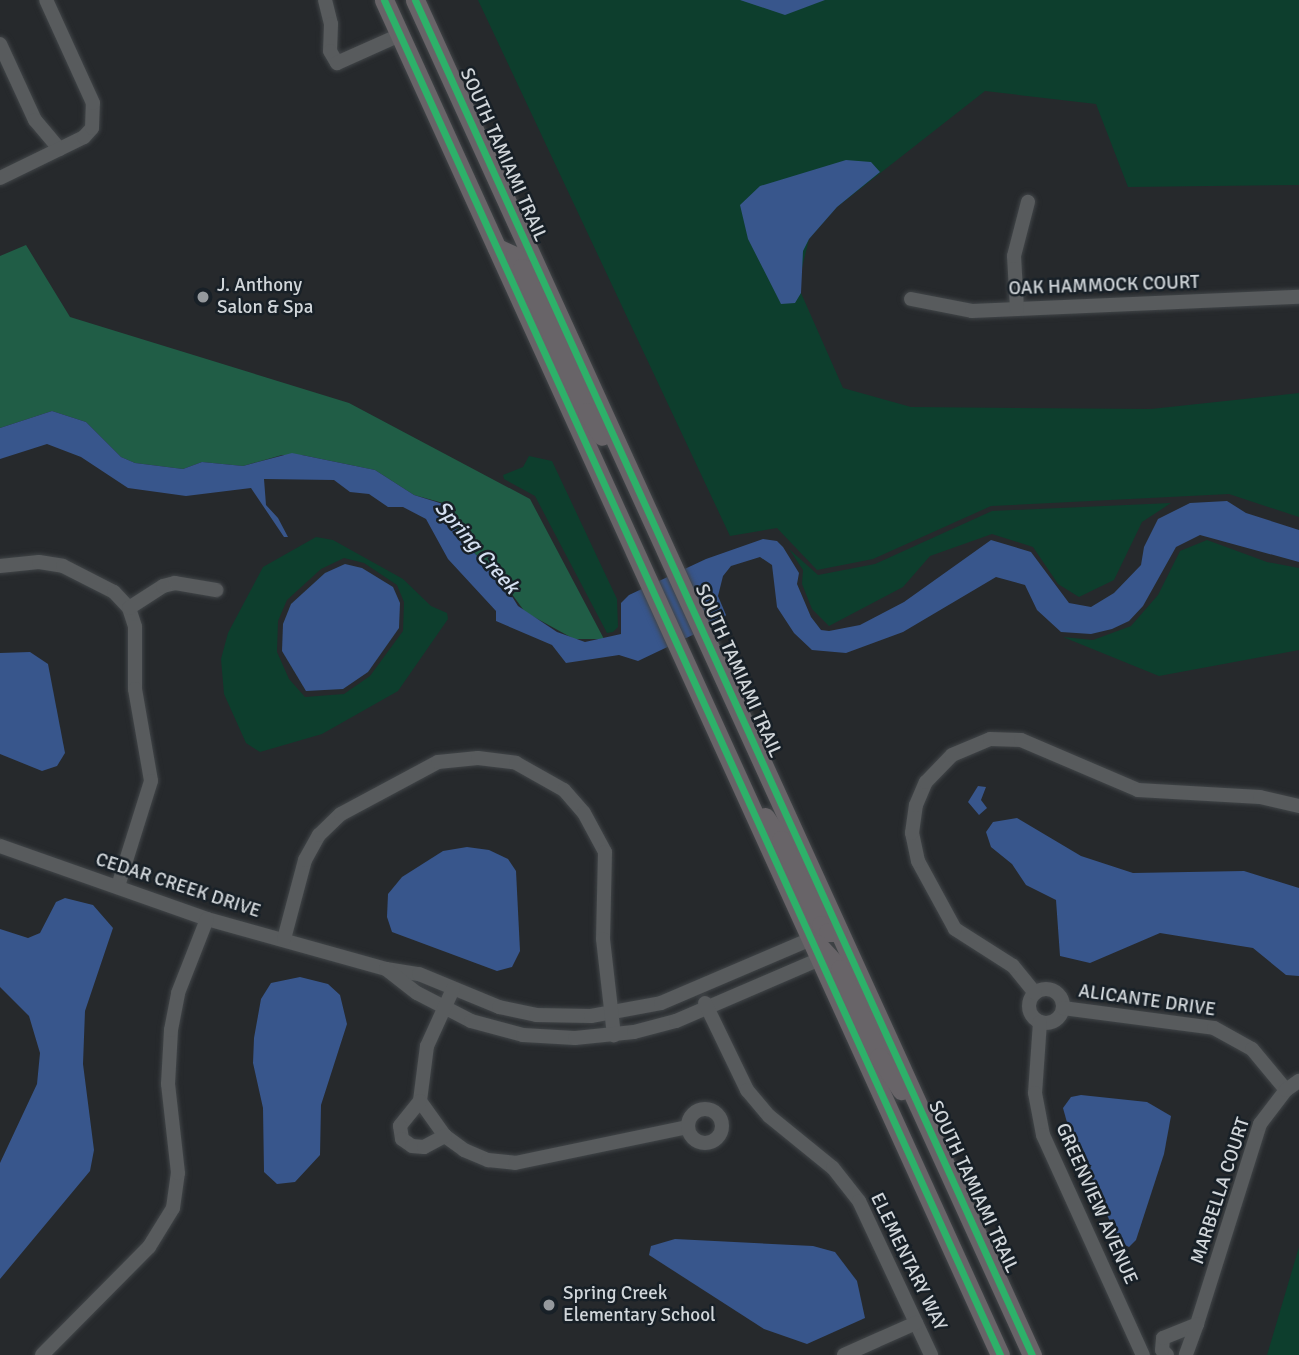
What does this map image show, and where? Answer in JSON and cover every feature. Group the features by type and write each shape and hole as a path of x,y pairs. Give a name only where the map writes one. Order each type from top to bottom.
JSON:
{"main road":[{"path":"384,0 1000,1355"},
{"name":"SOUTH TAMIAMI TRAIL","path":"415,0 1032,1355"},
{"path":"497,248 515,256 587,412 639,492"},
{"path":"738,779 780,839 821,925 828,932 839,932"},
{"path":"811,939 840,969 879,1057 933,1137"}],"street":[{"path":"0,178 85,137 95,116 93,103 46,0"},
{"path":"326,0 331,24 330,51 337,63 400,35"},
{"path":"0,44 35,120 59,149"},
{"path":"1017,309 1014,256 1028,202"},
{"name":"OAK HAMMOCK COURT","path":"911,299 955,310 1299,297"},
{"path":"0,566 39,562 63,566 114,592 129,608 135,627 135,689 151,781 118,886"},
{"path":"129,608 163,586 203,584 216,590"},
{"path":"1035,993 1013,966 955,929 918,861 912,833 916,805 926,782 952,755 990,740 1021,740 1138,790 1260,797 1299,806"},
{"path":"284,939 305,859 319,835 341,814 438,762 463,757 516,763 564,790 583,813 604,852 603,939 614,1035"},
{"name":"CEDAR CREEK DRIVE","path":"0,846 207,919 386,969 419,974 453,989 524,1013 610,1014 699,990 811,939"},
{"path":"42,1355 149,1247 173,1208 178,1172 168,1084 171,1030 178,993 207,919"},
{"name":"CEDAR CREEK DRIVE","path":"386,969 444,1007 471,1021 523,1035 614,1035 648,1029 708,1009 820,959"},
{"path":"444,1136 424,1147 412,1146 402,1139 400,1126 420,1101 427,1046 453,989"},
{"name":"ELEMENTARY WAY","path":"699,990 752,1097 781,1127 833,1168 859,1201 931,1355"},
{"path":"1054,991 1063,1009 1055,1021 1040,1022 1029,1009 1035,993 1054,991"},
{"name":"ALICANTE DRIVE","path":"1063,1009 1214,1028 1252,1049 1286,1090"},
{"name":"GREENVIEW AVENUE","path":"1040,1022 1035,1093 1043,1135 1143,1355"},
{"name":"MARBELLA COURT","path":"1186,1355 1260,1124 1286,1090 1299,1081"},
{"path":"420,1101 444,1136 476,1156 516,1163 688,1127"},
{"path":"844,1355 916,1323"},
{"path":"1167,1355 1162,1350 1163,1338 1197,1324"}],"green space":[{"path":"478,0 1299,0 1299,185 1128,187 1096,104 985,91 837,207 809,239 801,272 801,293 843,388 911,407 1151,409 1299,393 1299,517 1229,494 991,506 873,559 817,570 777,528 730,536"},
{"path":"26,245 70,317 349,403 530,499 604,639 574,639 525,612 501,579 466,545 443,503 414,495 375,470 302,455 282,455 243,466 202,462 183,469 135,463 121,457 86,422 52,411 0,428 0,256"},
{"path":"529,456 552,461 617,599 618,627 613,632 607,633 535,496 504,479 503,475 523,467"},
{"path":"1171,503 1142,522 1114,580 1079,597 1058,584 1033,547 992,534 930,556 903,587 829,626 812,609 802,584 803,570 789,549 818,575 875,564 992,511"},
{"path":"316,537 333,540 403,579 431,606 447,613 448,619 398,691 322,734 260,752 246,743 224,694 221,659 228,633 263,567","holes":["344,558 364,563 397,585 404,602 403,631 370,676 344,694 305,697 289,679 277,652 278,621 287,600 321,569"]},
{"path":"1207,540 1267,562 1299,568 1299,650 1159,676 1063,637 1093,640 1131,626 1158,595 1180,551"},
{"path":"1299,1247 1299,1355 1267,1355"}],"water":[{"path":"740,0 825,0 785,15"},
{"path":"846,160 871,162 880,172 837,207 809,239 803,251 801,293 795,303 781,304 748,239 740,205 760,186"},
{"path":"52,411 86,422 121,457 135,463 183,469 202,462 243,466 292,453 375,470 414,495 443,504 466,545 501,579 518,606 557,632 585,642 621,634 621,603 629,595 706,559 763,539 777,541 783,547 799,573 797,584 811,617 821,630 829,631 860,625 904,602 991,540 1031,552 1069,603 1091,607 1114,593 1141,565 1144,547 1158,519 1190,503 1227,501 1246,513 1299,530 1299,562 1200,535 1176,547 1143,606 1129,621 1112,629 1091,634 1061,632 1037,610 1025,585 996,577 903,632 846,653 812,650 794,633 777,607 772,565 760,557 731,566 723,576 718,596 726,615 722,621 638,661 619,655 566,663 552,645 496,621 496,611 448,559 426,519 403,507 388,507 369,494 350,492 334,480 264,479 266,505 278,518 288,537 284,537 251,488 186,496 128,488 81,457 47,444 0,459 0,428"},
{"path":"345,564 362,568 393,587 400,603 399,628 368,672 343,689 306,691 282,651 283,624 291,604 325,573"},
{"path":"30,652 48,664 65,753 57,766 42,771 0,754 0,653"},
{"path":"978,786 986,787 981,800 987,808 979,815 968,802"},
{"path":"1017,818 1081,856 1133,873 1244,871 1299,888 1299,976 1286,975 1253,948 1160,933 1090,963 1060,956 1056,900 1026,885 1012,864 991,847 986,832 993,822"},
{"path":"467,847 489,850 508,859 516,871 520,951 512,967 497,971 392,932 387,917 388,894 402,877 443,851"},
{"path":"65,898 93,905 113,928 85,1011 83,1064 94,1150 90,1171 0,1279 0,1163 37,1084 40,1053 29,1016 0,987 0,929 28,938 40,933 56,902"},
{"path":"300,977 328,984 340,995 347,1024 321,1105 320,1155 295,1182 277,1184 264,1172 263,1108 253,1063 254,1038 261,999 271,983"},
{"path":"1081,1095 1147,1102 1171,1116 1164,1154 1136,1240 1129,1247 1119,1242 1068,1126 1063,1108 1071,1097"},
{"path":"675,1239 813,1246 835,1252 857,1281 865,1318 807,1344 764,1329 649,1255 651,1246"}],"cycle path":[{"path":"384,0 1000,1355"},
{"path":"415,0 1032,1355"}],"place":[{"name":"J. Anthony Salon & Spa","path":"203,297"},
{"name":"Spring Creek Elementary School","path":"549,1305"}],"water label":[{"name":"Spring Creek","path":"477,547"}]}
